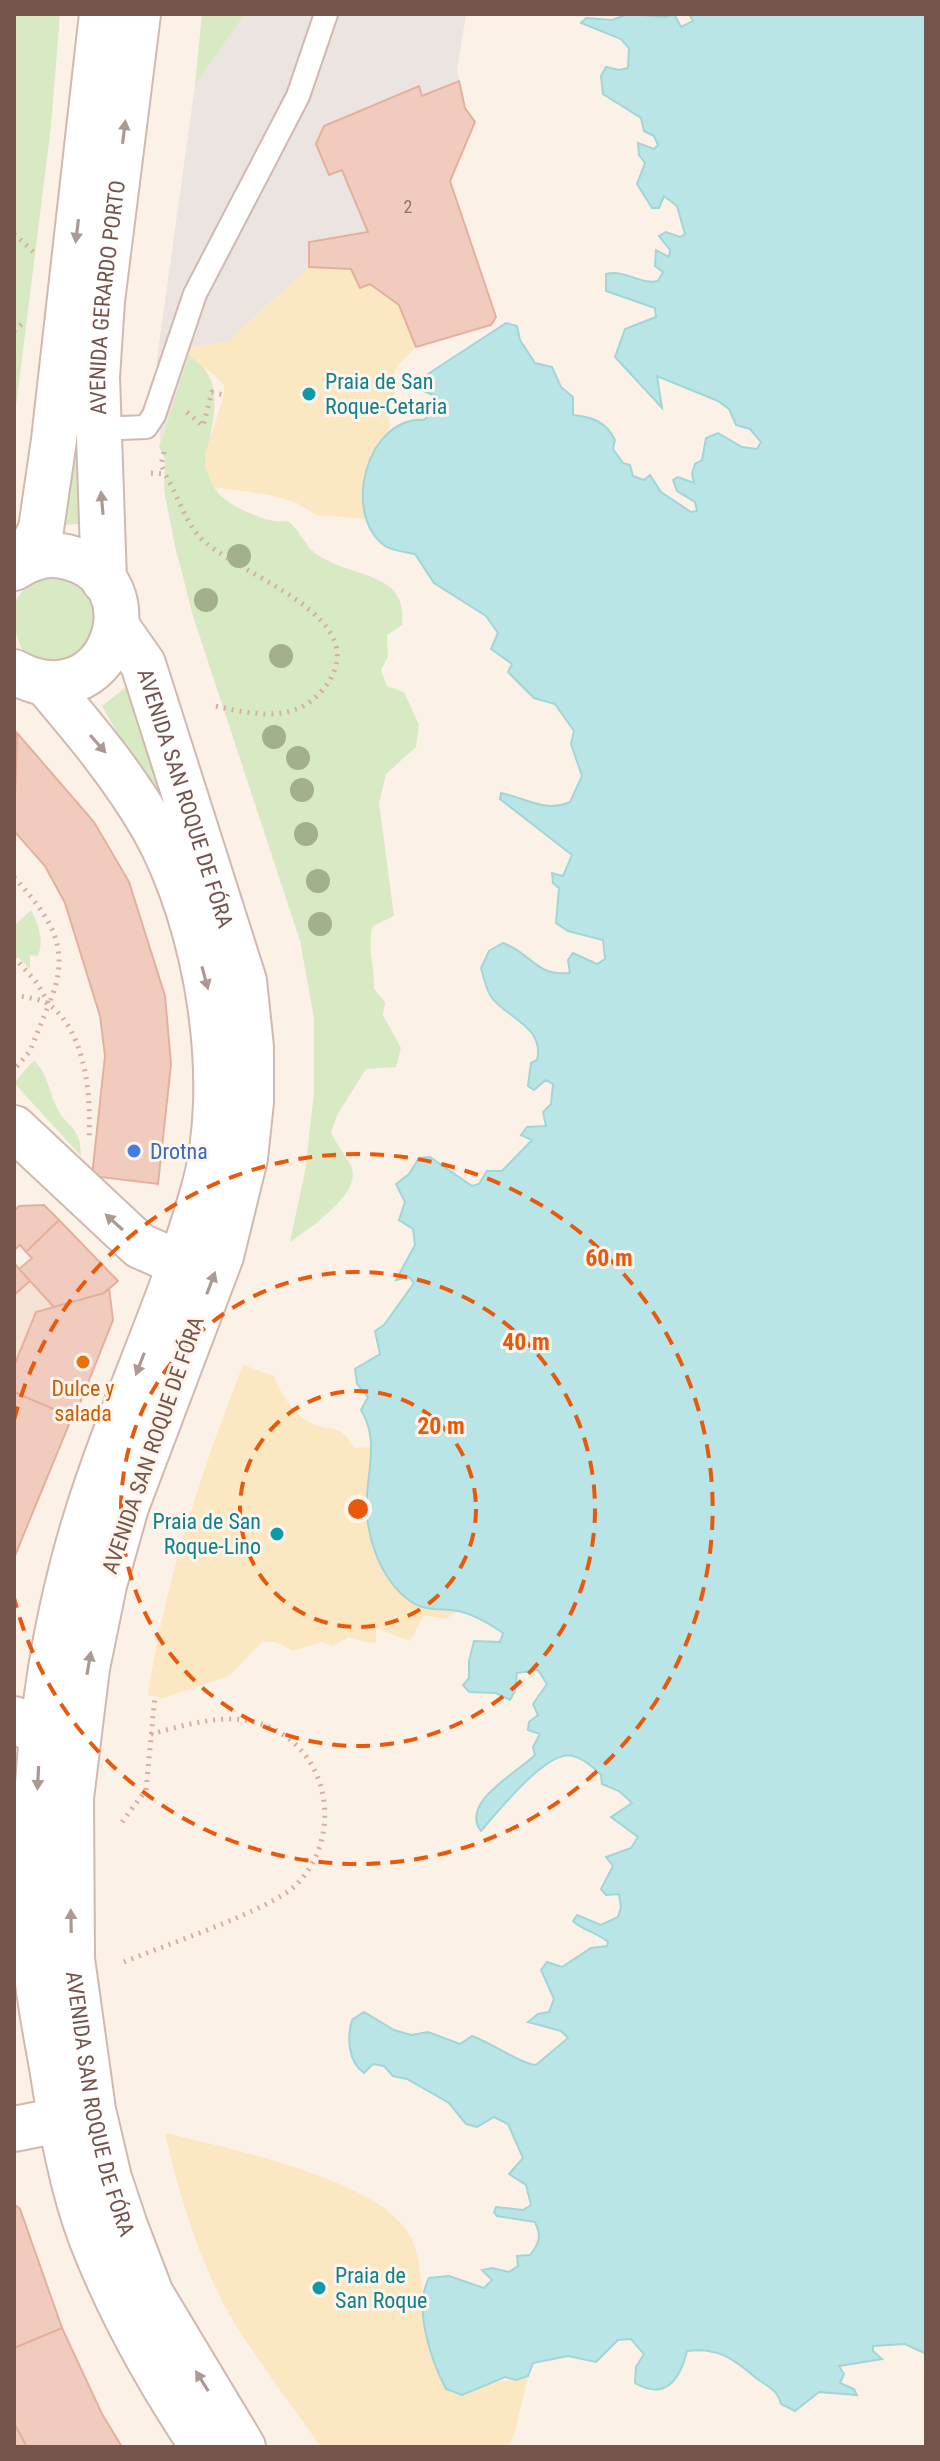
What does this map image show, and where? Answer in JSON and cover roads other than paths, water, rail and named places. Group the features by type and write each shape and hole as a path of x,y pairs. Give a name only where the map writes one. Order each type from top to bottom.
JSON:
{"street":[{"name":"AVENIDA GERARDO PORTO","path":"20,564 41,529 54,440 102,14"},
{"name":"AVENIDA GERARDO PORTO","path":"117,627 113,595 104,581 105,535 96,429 102,301 138,14"},
{"path":"20,564 42,555 68,557 92,568 104,581"},
{"path":"31,678 85,675 100,663 112,646 117,627"},
{"name":"AVENIDA SAN ROQUE DE FÓRA","path":"117,627 143,664 244,981 251,1047 251,1102 245,1158 221,1256 126,1507 104,1585 87,1668 71,1798 72,1959 93,2110 109,2178 125,2226 151,2294 243,2447"},
{"name":"AVENIDA SAN ROQUE DE FÓRA","path":"31,678 110,758 156,832 188,913 211,1000 216,1069 215,1127 204,1189 99,1474 27,1726 35,1843 36,1963 60,2120 90,2236 146,2352 203,2447"},
{"path":"19,1143 81,1192 140,1246 179,1263"},
{"path":"14,2129 60,2120"}],"lane":[{"path":"96,429 146,427 154,415 195,294 298,96 326,14"}],"water":[{"path":"628,14 666,17 674,14 681,27 693,21 689,14 926,14 926,2354 905,2344 873,2346 873,2351 882,2359 839,2366 844,2374 840,2383 854,2389 857,2395 819,2392 795,2411 781,2404 774,2392 740,2365 708,2351 687,2351 676,2378 670,2384 655,2390 646,2388 635,2383 636,2367 644,2354 631,2339 618,2340 596,2362 568,2356 533,2363 528,2376 516,2380 505,2377 462,2395 446,2389 435,2364 423,2319 429,2278 449,2276 484,2288 492,2280 482,2270 492,2268 509,2272 518,2266 517,2256 530,2255 539,2236 535,2222 497,2216 494,2212 496,2207 523,2210 531,2205 526,2185 509,2174 523,2158 508,2124 494,2117 477,2127 466,2124 449,2103 407,2079 393,2076 384,2066 373,2064 364,2073 352,2056 349,2041 352,2020 364,2012 394,2030 411,2035 428,2032 460,2044 472,2036 536,2065 568,2038 561,2031 528,2022 538,2014 549,2012 554,1999 541,1970 547,1962 562,1967 591,1948 607,1946 608,1942 604,1939 573,1921 577,1915 601,1925 618,1917 621,1907 619,1894 606,1895 601,1889 613,1866 606,1857 631,1848 638,1837 611,1817 632,1803 619,1791 602,1784 601,1775 589,1764 569,1756 542,1767 481,1831 476,1820 484,1799 535,1755 533,1747 540,1734 528,1730 529,1722 538,1715 533,1704 547,1684 538,1670 517,1673 515,1691 510,1700 496,1693 469,1692 463,1685 469,1678 474,1641 500,1642 503,1633 464,1612 427,1608 410,1601 382,1567 368,1524 371,1441 361,1410 368,1397 357,1384 355,1369 380,1354 375,1331 384,1325 414,1283 409,1277 396,1280 415,1245 413,1229 399,1220 405,1202 396,1184 409,1174 419,1158 430,1157 472,1186 479,1184 487,1171 502,1171 532,1140 521,1135 527,1127 546,1126 543,1112 551,1104 553,1084 546,1080 534,1090 528,1086 531,1063 537,1060 538,1049 530,1031 490,995 481,968 489,951 503,943 541,968 558,973 570,973 568,960 573,953 597,964 605,959 603,940 568,931 556,923 559,888 553,883 552,873 563,876 572,855 500,799 501,793 544,805 570,802 582,776 571,744 574,731 555,704 534,698 508,672 512,664 491,649 498,633 486,616 434,583 415,554 388,548 372,531 365,512 363,491 375,450 388,434 404,423 424,420 437,408 435,396 411,385 506,323 517,326 520,340 535,363 552,367 561,387 573,397 573,415 593,419 603,425 615,440 613,449 623,463 630,465 633,476 644,480 650,475 661,492 691,512 697,511 695,502 677,491 673,480 678,477 694,483 692,474 695,464 702,460 706,438 718,433 742,447 757,449 761,442 750,429 736,425 729,409 718,401 657,376 662,408 615,357 625,329 656,317 655,308 606,291 606,274 658,281 663,272 655,266 656,250 669,257 670,250 659,236 666,232 680,237 685,234 677,206 664,196 659,208 652,208 637,184 645,163 639,155 638,143 654,149 658,145 654,136 644,131 641,118 603,94 601,76 606,67 619,70 628,68 629,48 621,39 581,23 586,18 612,20"}],"place":[{"name":"Praia de San Roque-Cetaria","path":"309,394"},
{"name":"Drotna","path":"134,1151"},
{"name":"Dulce y salada","path":"83,1362"},
{"name":"Praia de San Roque-Lino","path":"277,1534"},
{"name":"Praia de San Roque","path":"319,2288"}]}
